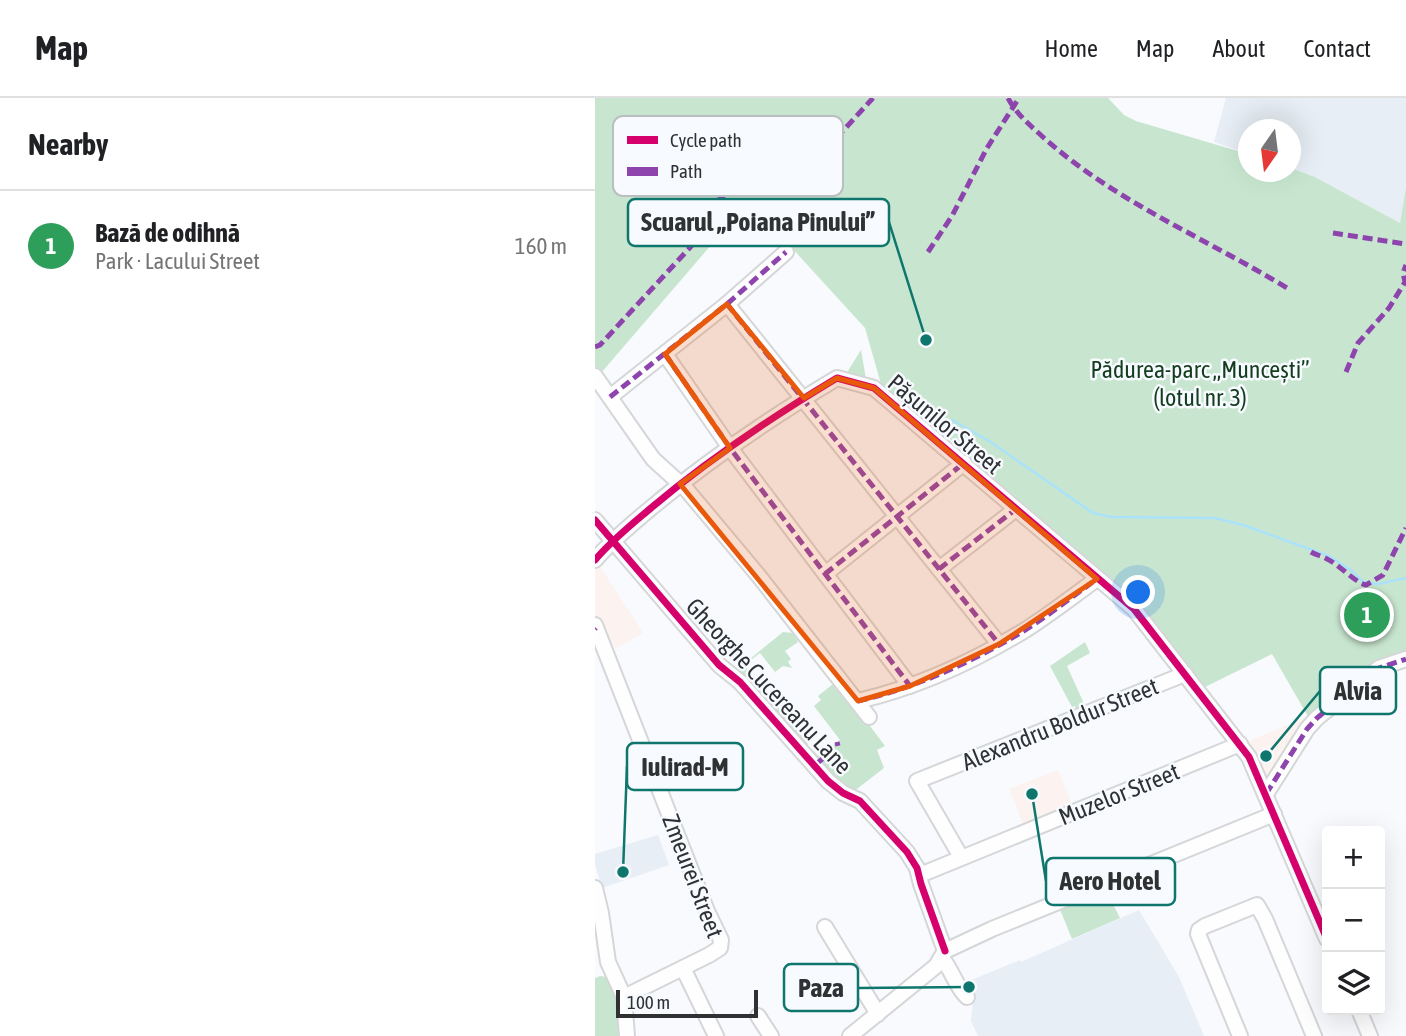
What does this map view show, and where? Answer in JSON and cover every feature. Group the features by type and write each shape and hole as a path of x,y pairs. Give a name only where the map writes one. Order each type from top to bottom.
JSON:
{"street":[{"path":"610,397 666,354 786,252"},
{"path":"726,304 804,398 999,645"},
{"path":"666,354 730,448 910,686"},
{"path":"595,376 653,459 680,484 758,575 869,717"},
{"name":"Pășunilor Street","path":"595,560 611,541 680,484 804,398 837,378 874,388 1134,609 1249,757 1322,927"},
{"name":"Pășunilor Street","path":"825,574 964,463"},
{"path":"939,569 1016,509"},
{"name":"Gheorghe Cucereanu Lane","path":"595,520 719,665 740,682 828,781 859,801 907,852 920,875 944,955 961,991 967,996"},
{"path":"858,701 910,686 999,645 1024,631 1097,579"},
{"name":"Zmeurei Street","path":"595,625 707,911 721,940 716,951 624,997"},
{"path":"1266,794 1307,729 1317,718 1379,668 1406,659"},
{"name":"Alexandru Boldur Street","path":"961,857 917,781 1185,674"},
{"name":"Muzelor Street","path":"920,875 1240,744"},
{"path":"850,1036 865,1031 877,1014 928,973 944,955 992,929 1274,814"},
{"path":"595,888 608,962 624,997 627,1036"},
{"path":"1240,1036 1198,934 1205,926 1257,905 1314,1036"},
{"path":"825,927 877,1014"},
{"path":"683,968 716,1036"},
{"path":"1361,1015 1370,1036"},
{"path":"758,1016 771,1036"}],"highlighted area":[{"path":"727,304 804,398 837,378 874,388 1097,579 999,644 910,686 858,701 680,484 730,448 665,354"}],"shaded area":[{"path":"1226,98 1406,98 1406,187 1400,223 1301,172 1301,119 1238,119 1238,150 1214,142"},
{"path":"599,565 643,633 616,648 610,640 604,639 595,614 595,569"},
{"path":"1308,716 1310,720 1268,781 1247,742"},
{"path":"1058,770 1072,804 1023,824 1009,789"},
{"path":"658,835 669,865 602,888 595,854"},
{"path":"1139,910 1179,977 1204,1036 978,1036 971,1021 973,999 964,983 1020,960 1021,962"}],"green space":[{"name":"Pădurea-parc „Muncești” (lotul nr. 3)","path":"595,98 1108,98 1124,115 1136,121 1238,151 1238,182 1301,182 1301,172 1400,223 1406,187 1406,655 1310,720 1272,654 1205,687 1138,606 943,433 881,384 865,328 749,201 601,373 595,368"},
{"path":"861,350 866,379 846,374"},
{"path":"783,632 793,633 798,642 785,651 791,659 788,662 792,668 783,666 775,672 760,653 744,665 808,744 803,748 735,671"},
{"path":"1085,642 1090,653 1067,666 1086,708 1077,712 1050,666"},
{"path":"833,684 836,689 840,686 885,746 877,750 884,768 853,792 839,785 812,754 814,751 818,756 840,740 814,706 821,700 818,696"},
{"path":"1105,888 1120,918 1072,939 1059,907"},
{"path":"607,977 619,999 624,1036 595,1036 595,978"}],"waterway":[{"path":"952,420 989,441 1093,513 1111,517 1215,518 1243,525 1329,556 1363,582 1378,584 1406,578"}],"marked path":[{"path":"843,131 873,98"},
{"path":"1008,98 1020,115 1044,138 1101,181 1287,288"},
{"path":"928,252 952,216 987,148 1019,98"},
{"path":"595,347 600,345 696,241 711,210 723,196"},
{"path":"1333,233 1406,244"},
{"path":"610,397 727,304 786,252"},
{"path":"1346,372 1358,343 1389,308 1405,282 1403,273 1406,265"},
{"path":"727,304 999,644"},
{"path":"665,354 730,448 910,686"},
{"path":"825,574 964,463"},
{"path":"939,569 1016,509"},
{"path":"1311,552 1332,562 1366,585 1383,575 1406,528"},
{"path":"858,701 922,681 983,654 1032,626 1097,579"},
{"path":"1266,794 1307,729 1317,718 1379,668 1406,659"},
{"path":"815,765 838,746 837,742"}],"cycle path":[{"path":"595,560 629,527 695,473 837,378 874,388 1134,609 1249,757 1322,927"},
{"path":"595,520 719,665 740,682 828,781 843,793 860,801 907,852 917,868 945,951"}],"place":[{"name":"Scuarul „Poiana Pinului”","path":"926,340"},
{"name":"Bază de odihnă","path":"1367,615"},
{"name":"Alvia","path":"1266,756"},
{"name":"Aero Hotel","path":"1032,794"},
{"name":"Iulirad-M","path":"623,872"},
{"name":"Paza","path":"969,987"}]}
